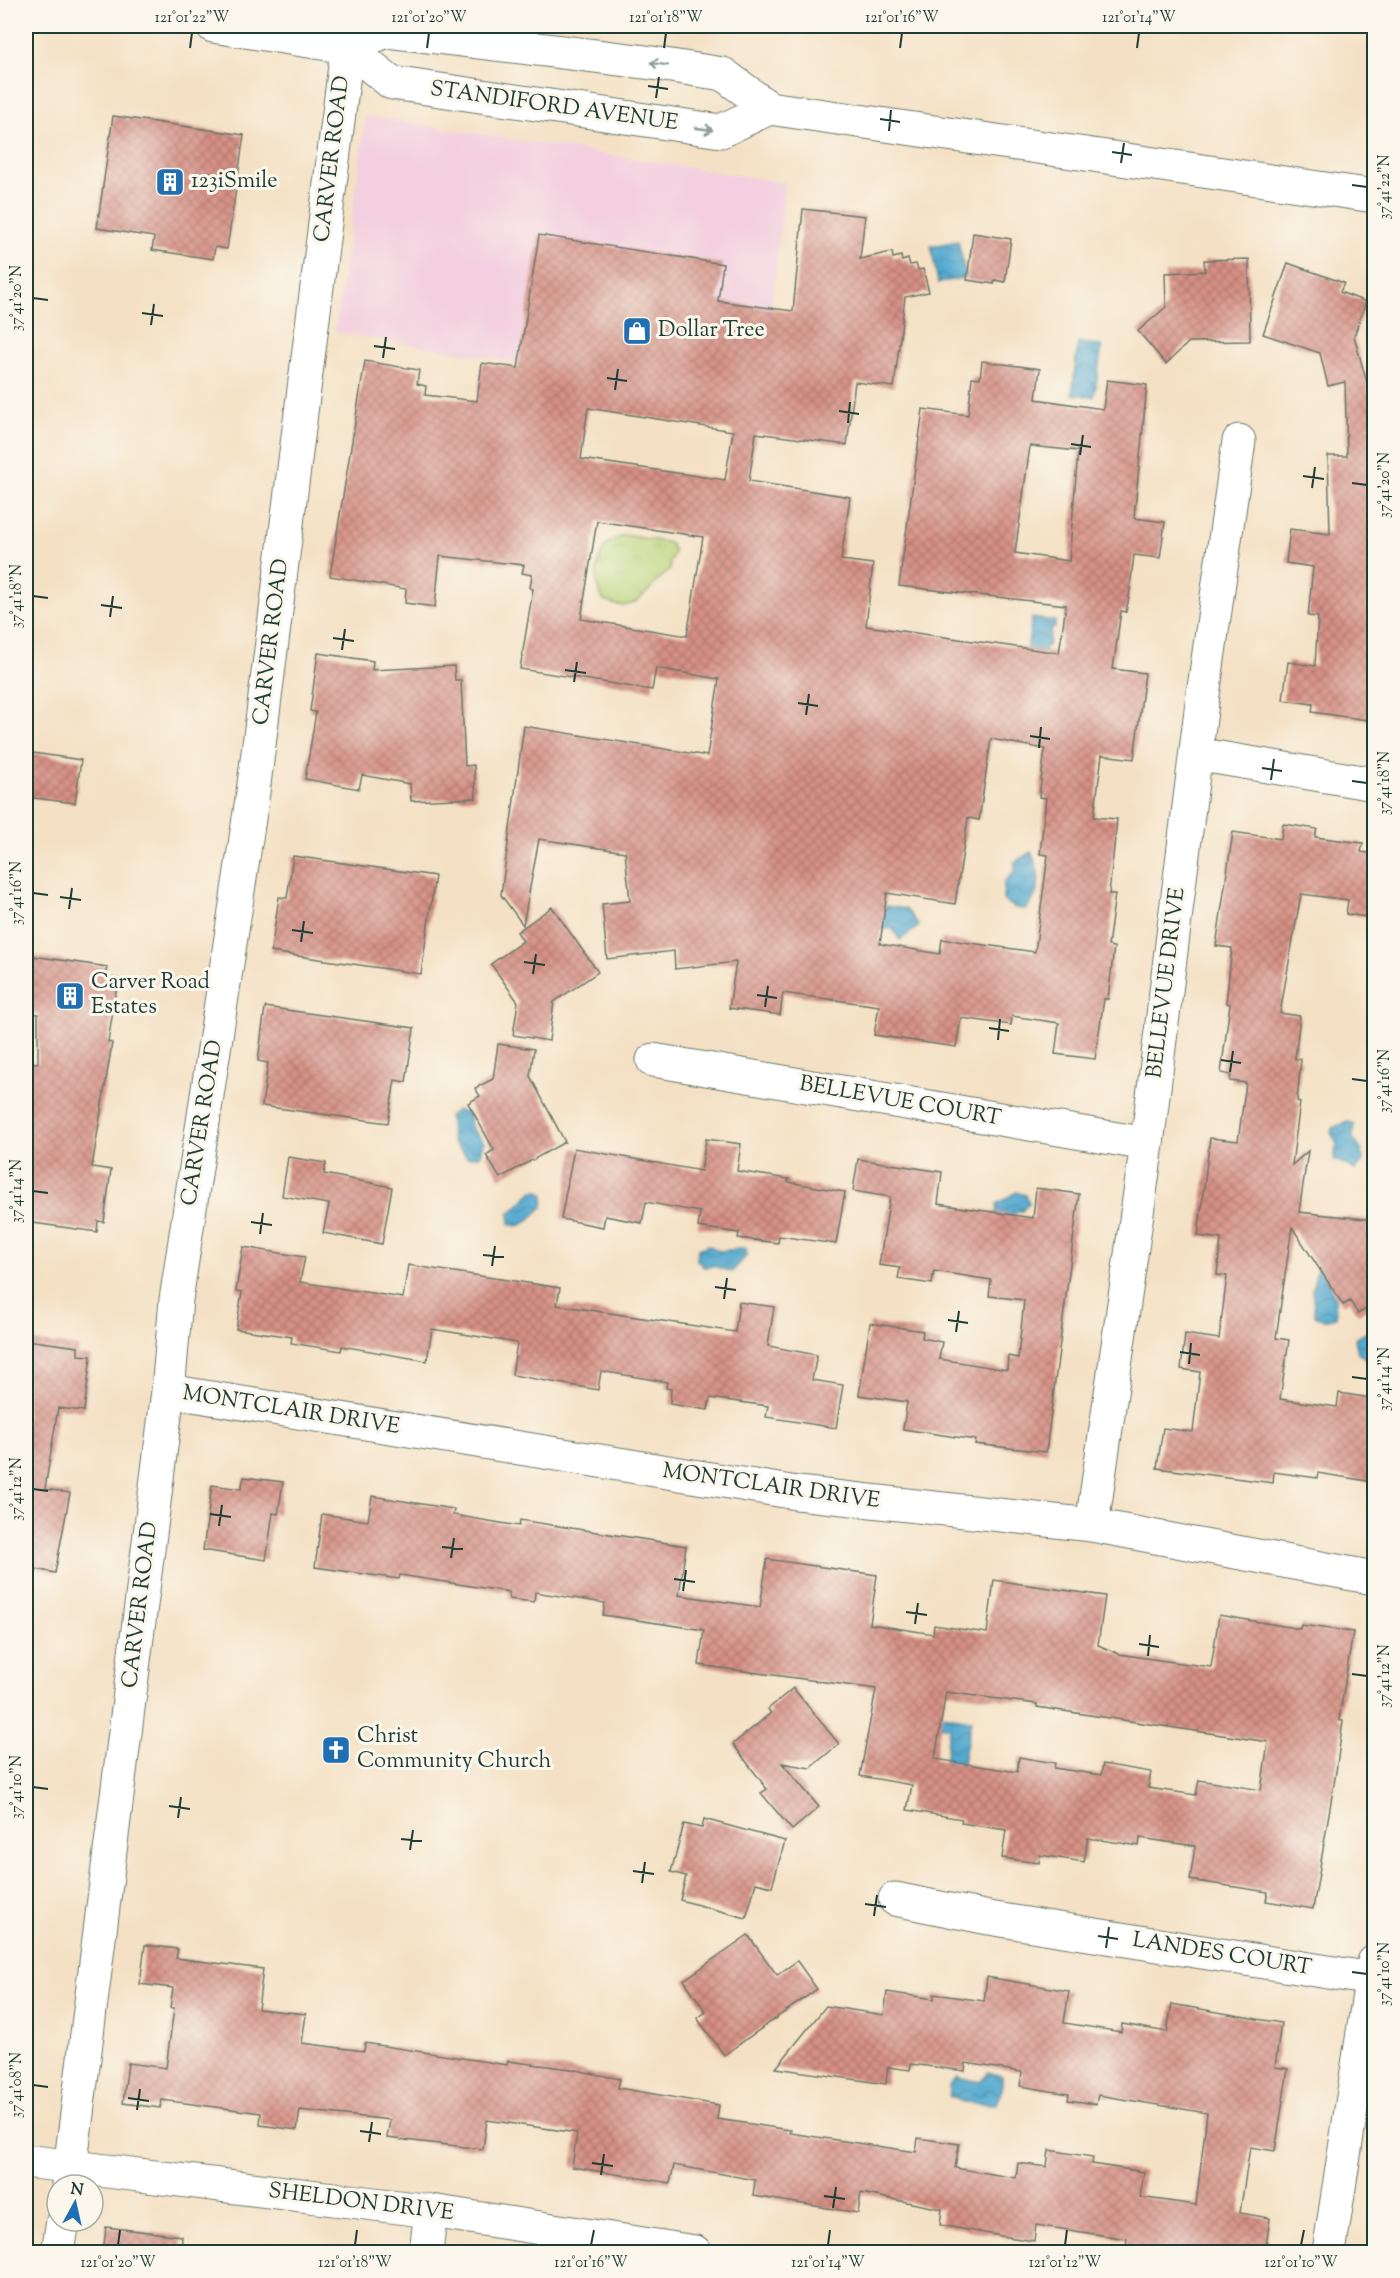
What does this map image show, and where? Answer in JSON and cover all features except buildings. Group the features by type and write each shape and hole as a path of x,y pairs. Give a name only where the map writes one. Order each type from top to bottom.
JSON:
{"street":[{"path":"213,26 348,36 387,31 645,62 723,74 769,108 1374,196"},
{"name":"STANDIFORD AVENUE","path":"348,36 392,83 721,131 769,108"},
{"name":"CARVER ROAD","path":"70,2173 168,1391 176,1300 251,803 348,36"},
{"name":"BELLEVUE DRIVE","path":"1092,1525 1147,1144 1196,754 1239,441"},
{"path":"1196,754 1374,784"},
{"name":"BELLEVUE COURT","path":"653,1060 1147,1144"},
{"name":"MONTCLAIR DRIVE","path":"168,1391 797,1493 1092,1525 1374,1578"},
{"name":"LANDES COURT","path":"895,1899 989,1918 1373,1971"},
{"path":"1329,2253 1373,1971"},
{"name":"SHELDON DRIVE","path":"26,2161 58,2173"},
{"name":"SHELDON DRIVE","path":"105,2180 430,2211 695,2253"},
{"path":"426,2253 430,2211"},
{"path":"58,2253 61,2233"}],"shaded area":[{"path":"366,116 785,183 761,402 335,332"}],"green space":[{"path":"624,535 670,543 674,552 670,570 641,598 634,603 615,605 603,600 600,593 597,579 598,564 607,544"}],"water":[{"path":"958,241 966,277 938,283 931,246"},
{"path":"1078,342 1102,346 1094,397 1072,394"},
{"path":"1032,618 1055,621 1055,628 1051,628 1048,646 1045,646 1042,670 1024,668"},
{"path":"1031,852 1037,866 1039,880 1036,895 1026,909 1015,908 1003,900 1004,882 1015,871 1015,862"},
{"path":"873,904 906,909 919,926 900,940 892,928 877,930"},
{"path":"457,1110 469,1114 471,1127 484,1143 479,1156 467,1157 452,1141 449,1116"},
{"path":"1348,1122 1354,1124 1353,1139 1362,1150 1363,1162 1355,1170 1334,1159 1337,1143 1331,1133 1332,1128"},
{"path":"533,1191 539,1191 544,1195 543,1207 523,1224 514,1226 510,1224 509,1214"},
{"path":"1016,1192 1026,1195 1029,1203 1022,1211 1011,1214 1008,1222 996,1215 997,1204"},
{"path":"708,1245 719,1251 746,1248 747,1255 732,1272 714,1266 704,1267 697,1260 698,1249"},
{"path":"1318,1266 1333,1270 1325,1278 1335,1298 1336,1317 1324,1320 1315,1316 1312,1289"},
{"path":"1373,1329 1374,1366 1358,1353 1355,1339"},
{"path":"928,1712 971,1720 962,1768 945,1765 949,1727 927,1723"},
{"path":"988,2072 1002,2076 1002,2089 996,2104 963,2102 949,2096 949,2085 957,2077 980,2082"}],"place":[{"name":"123iSmile","path":"170,182"},
{"name":"Dollar Tree","path":"637,331"},
{"name":"Carver Road Estates","path":"70,996"},
{"name":"Christ Community Church","path":"336,1750"}]}
